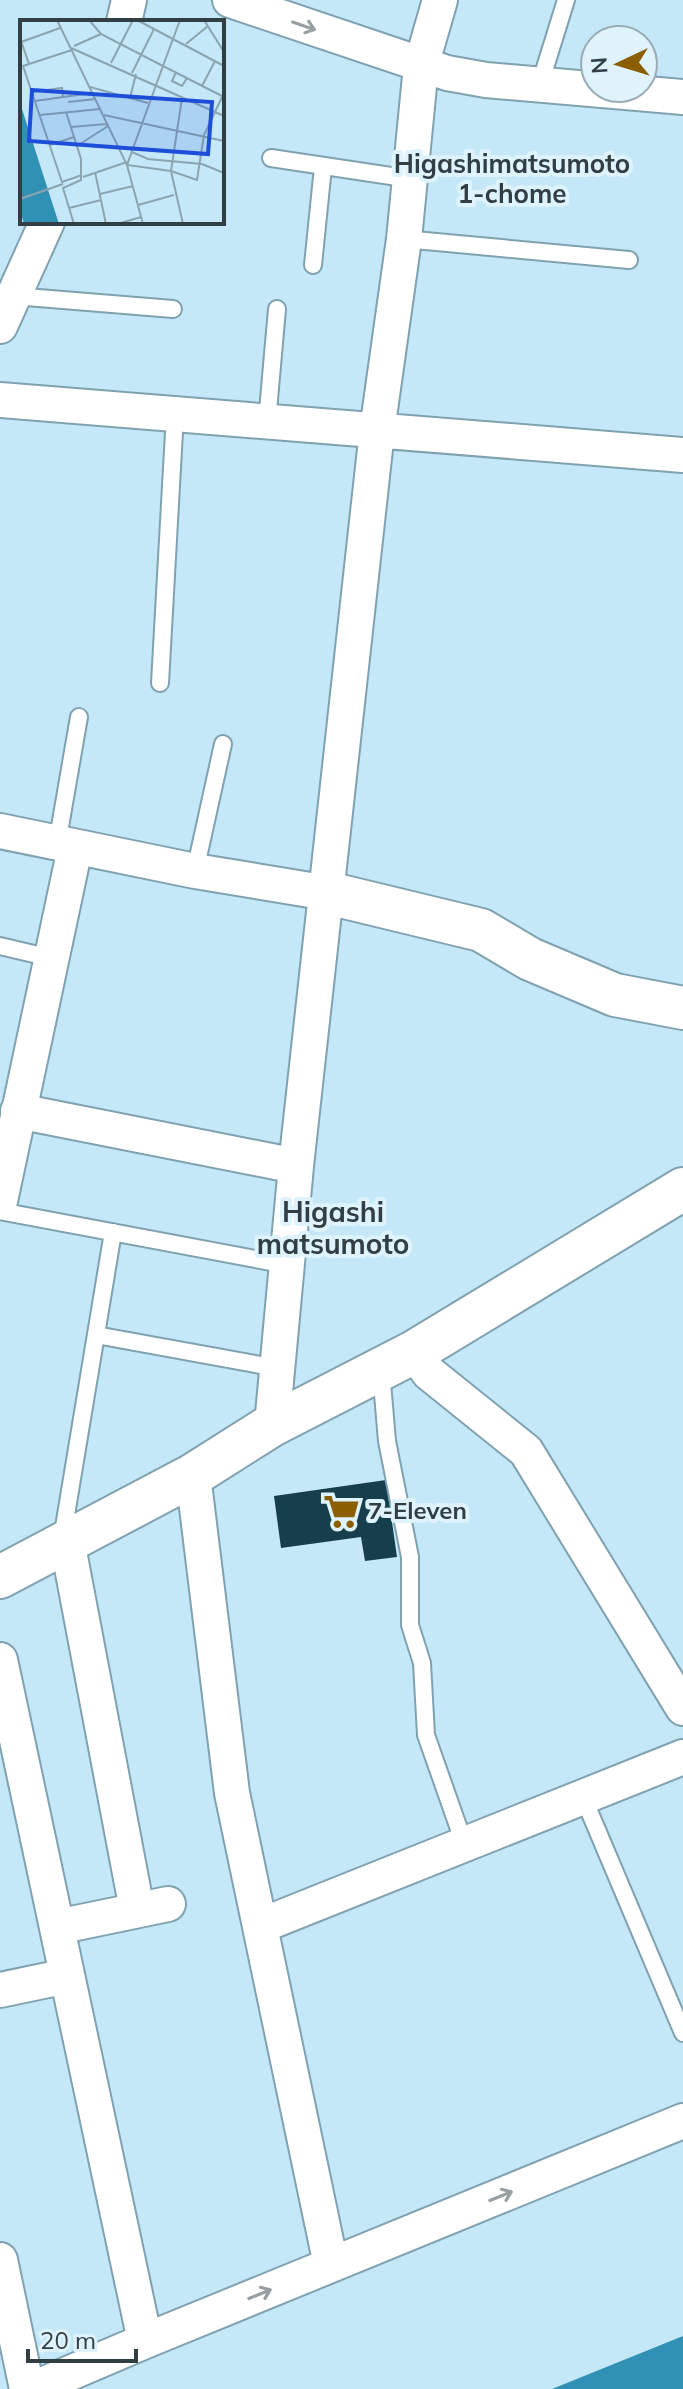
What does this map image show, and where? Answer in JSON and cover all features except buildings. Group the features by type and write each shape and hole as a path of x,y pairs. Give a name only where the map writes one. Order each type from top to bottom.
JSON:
{"street":[{"path":"124,20 129,0"},
{"path":"230,0 421,66 486,80 683,97"},
{"path":"272,1425 296,1166 377,431 404,239 421,66 440,0"},
{"path":"7,311 46,224"},
{"path":"0,400 683,455"},
{"path":"0,831 195,871 328,893 481,930 530,959 615,995 683,1008"},
{"path":"0,1201 13,1098 51,958 66,846"},
{"path":"13,1098 296,1166"},
{"path":"0,1577 193,1475 272,1425 397,1361 683,1189"},
{"path":"397,1361 429,1373 526,1451 683,1708"},
{"path":"193,1475 232,1793 331,2265"},
{"path":"57,1927 153,1907 64,1543"},
{"path":"0,1660 145,2341"},
{"path":"260,1926 683,1757"},
{"path":"0,1990 67,1976"},
{"path":"33,2389 683,2121"},
{"path":"0,2260 27,2389"}],"lane":[{"path":"540,84 566,0"},
{"path":"271,158 411,179"},
{"path":"313,265 323,167"},
{"path":"404,239 629,260"},
{"path":"7,311 173,309"},
{"path":"267,422 277,309"},
{"path":"160,683 175,414"},
{"path":"66,846 79,717"},
{"path":"195,871 223,744"},
{"path":"0,946 51,958"},
{"path":"0,1211 287,1265"},
{"path":"64,1543 113,1232"},
{"path":"96,1335 277,1368"},
{"path":"397,1361 387,1441 410,1557 410,1625 422,1663 426,1735 465,1846"},
{"path":"584,1799 683,2033"}],"water":[{"path":"683,2336 683,2389 552,2389"}],"place":[{"name":"7-Eleven","path":"342,1511"}],"district":[{"name":"Higashimatsumoto 1-chome","path":"512,179"},
{"name":"Higashi matsumoto","path":"333,1228"}]}
